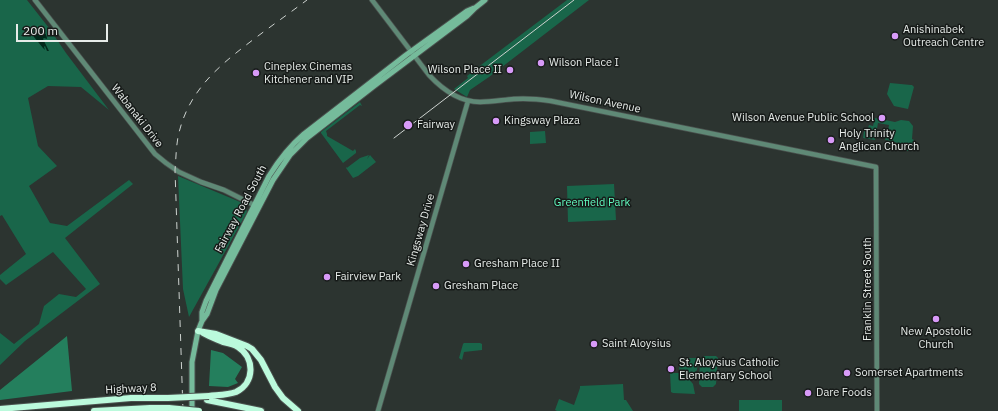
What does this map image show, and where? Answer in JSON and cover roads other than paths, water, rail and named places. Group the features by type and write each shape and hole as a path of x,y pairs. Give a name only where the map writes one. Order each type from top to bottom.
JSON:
{"highway":[{"path":"198,331 213,338 238,346 250,360 252,369 250,379 245,386 236,392 208,398"},
{"path":"198,331 216,334 252,349 261,360 275,387 283,398 298,411"},
{"name":"Highway 8","path":"0,409 131,398 208,398 261,411"},
{"name":"Highway 8","path":"94,411 150,408 199,411"}],"main road":[{"name":"Fairway Road South","path":"192,411 192,362 198,331 207,314 216,290 273,180 290,155 307,138 377,84 467,11 475,8 485,0"},
{"name":"Fairway Road South","path":"202,321 202,312 206,301 272,171 284,154 298,139 413,54"}],"street":[{"name":"Wabanaki Drive","path":"35,0 155,154 179,172 201,182 228,191 254,205"},
{"name":"Wilson Avenue","path":"372,0 423,68 437,84 452,94 468,101 487,102 522,99 551,100 876,167"},
{"name":"Kingsway Drive","path":"378,411 468,101"},
{"name":"Franklin Street South","path":"876,167 877,411"}],"tram line":[{"path":"394,138 574,0"}],"railway":[{"path":"183,411 175,170 177,141 183,120 198,91 219,68 244,46 307,0"}],"place":[{"name":"Anishinabek Outreach Centre","path":"895,36"},
{"name":"Wilson Place I","path":"541,63"},
{"name":"Wilson Place II","path":"510,70"},
{"name":"Cineplex Cinemas Kitchener and VIP","path":"256,73"},
{"name":"Wilson Avenue Public School","path":"882,118"},
{"name":"Kingsway Plaza","path":"496,121"},
{"name":"Fairway","path":"408,125"},
{"name":"Holy Trinity Anglican Church","path":"831,140"},
{"name":"Gresham Place II","path":"466,264"},
{"name":"Fairview Park","path":"327,277"},
{"name":"Gresham Place","path":"436,286"},
{"name":"New Apostolic Church","path":"936,319"},
{"name":"Saint Aloysius","path":"594,344"},
{"name":"St. Aloysius Catholic Elementary School","path":"671,369"},
{"name":"Somerset Apartments","path":"847,373"},
{"name":"Dare Foods","path":"808,393"}],"park label":[{"name":"Greenfield Park","path":"592,203"}]}
